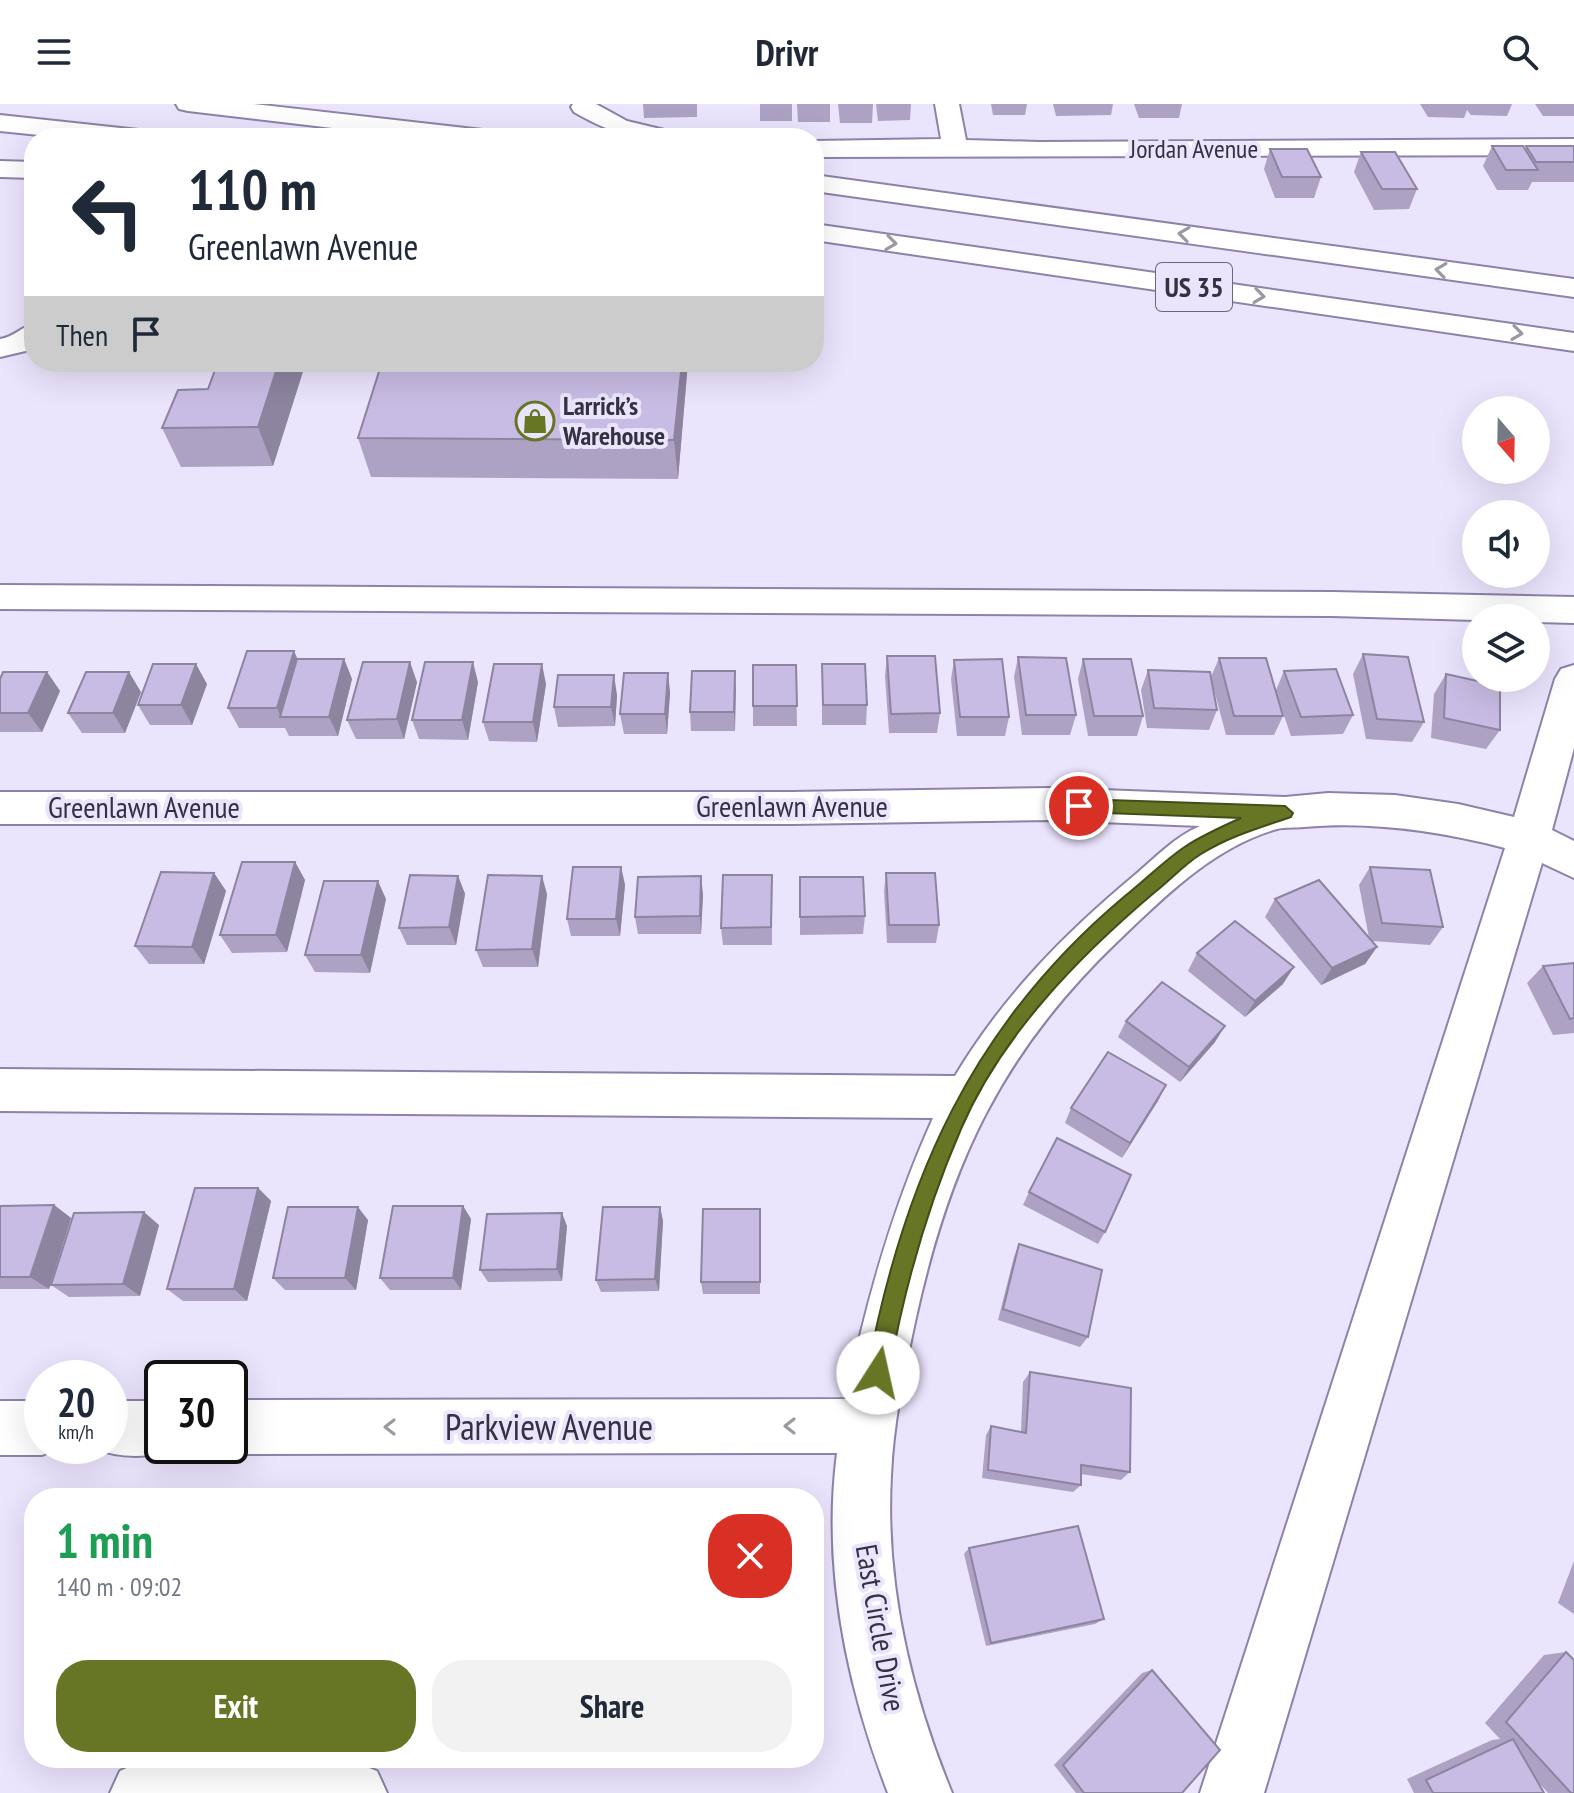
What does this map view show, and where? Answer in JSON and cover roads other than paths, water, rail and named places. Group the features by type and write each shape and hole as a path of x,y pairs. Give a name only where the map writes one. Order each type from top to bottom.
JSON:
{"main road":[{"path":"188,104 399,128"},
{"path":"272,104 422,128"},
{"path":"947,104 955,147"},
{"path":"583,107 623,128"},
{"path":"0,123 46,128"},
{"name":"Jordan Avenue","path":"824,149 1574,147"},
{"path":"0,169 24,170"},
{"name":"US 35","path":"824,184 1574,288"},
{"name":"US 35","path":"824,233 1574,342"},
{"path":"0,597 1332,604 1574,610"},
{"path":"1232,1793 1529,837 1574,679"},
{"name":"Greenlawn Avenue","path":"0,808 761,808 1050,804 1285,813 1328,809 1395,811 1458,820 1529,837 1574,861"},
{"name":"East Circle Drive","path":"920,1793 909,1769 881,1670 865,1575 862,1485 868,1426 888,1319 917,1215 953,1122 995,1052 1043,987 1096,931 1210,839 1246,823 1285,813"},
{"path":"0,1090 969,1097"},
{"name":"Parkview Avenue","path":"248,1427 868,1426"},
{"path":"0,1428 24,1428"},
{"path":"142,1793 299,1787 355,1793"}],"place":[{"name":"Larrick’s Warehouse","path":"535,421"}]}
